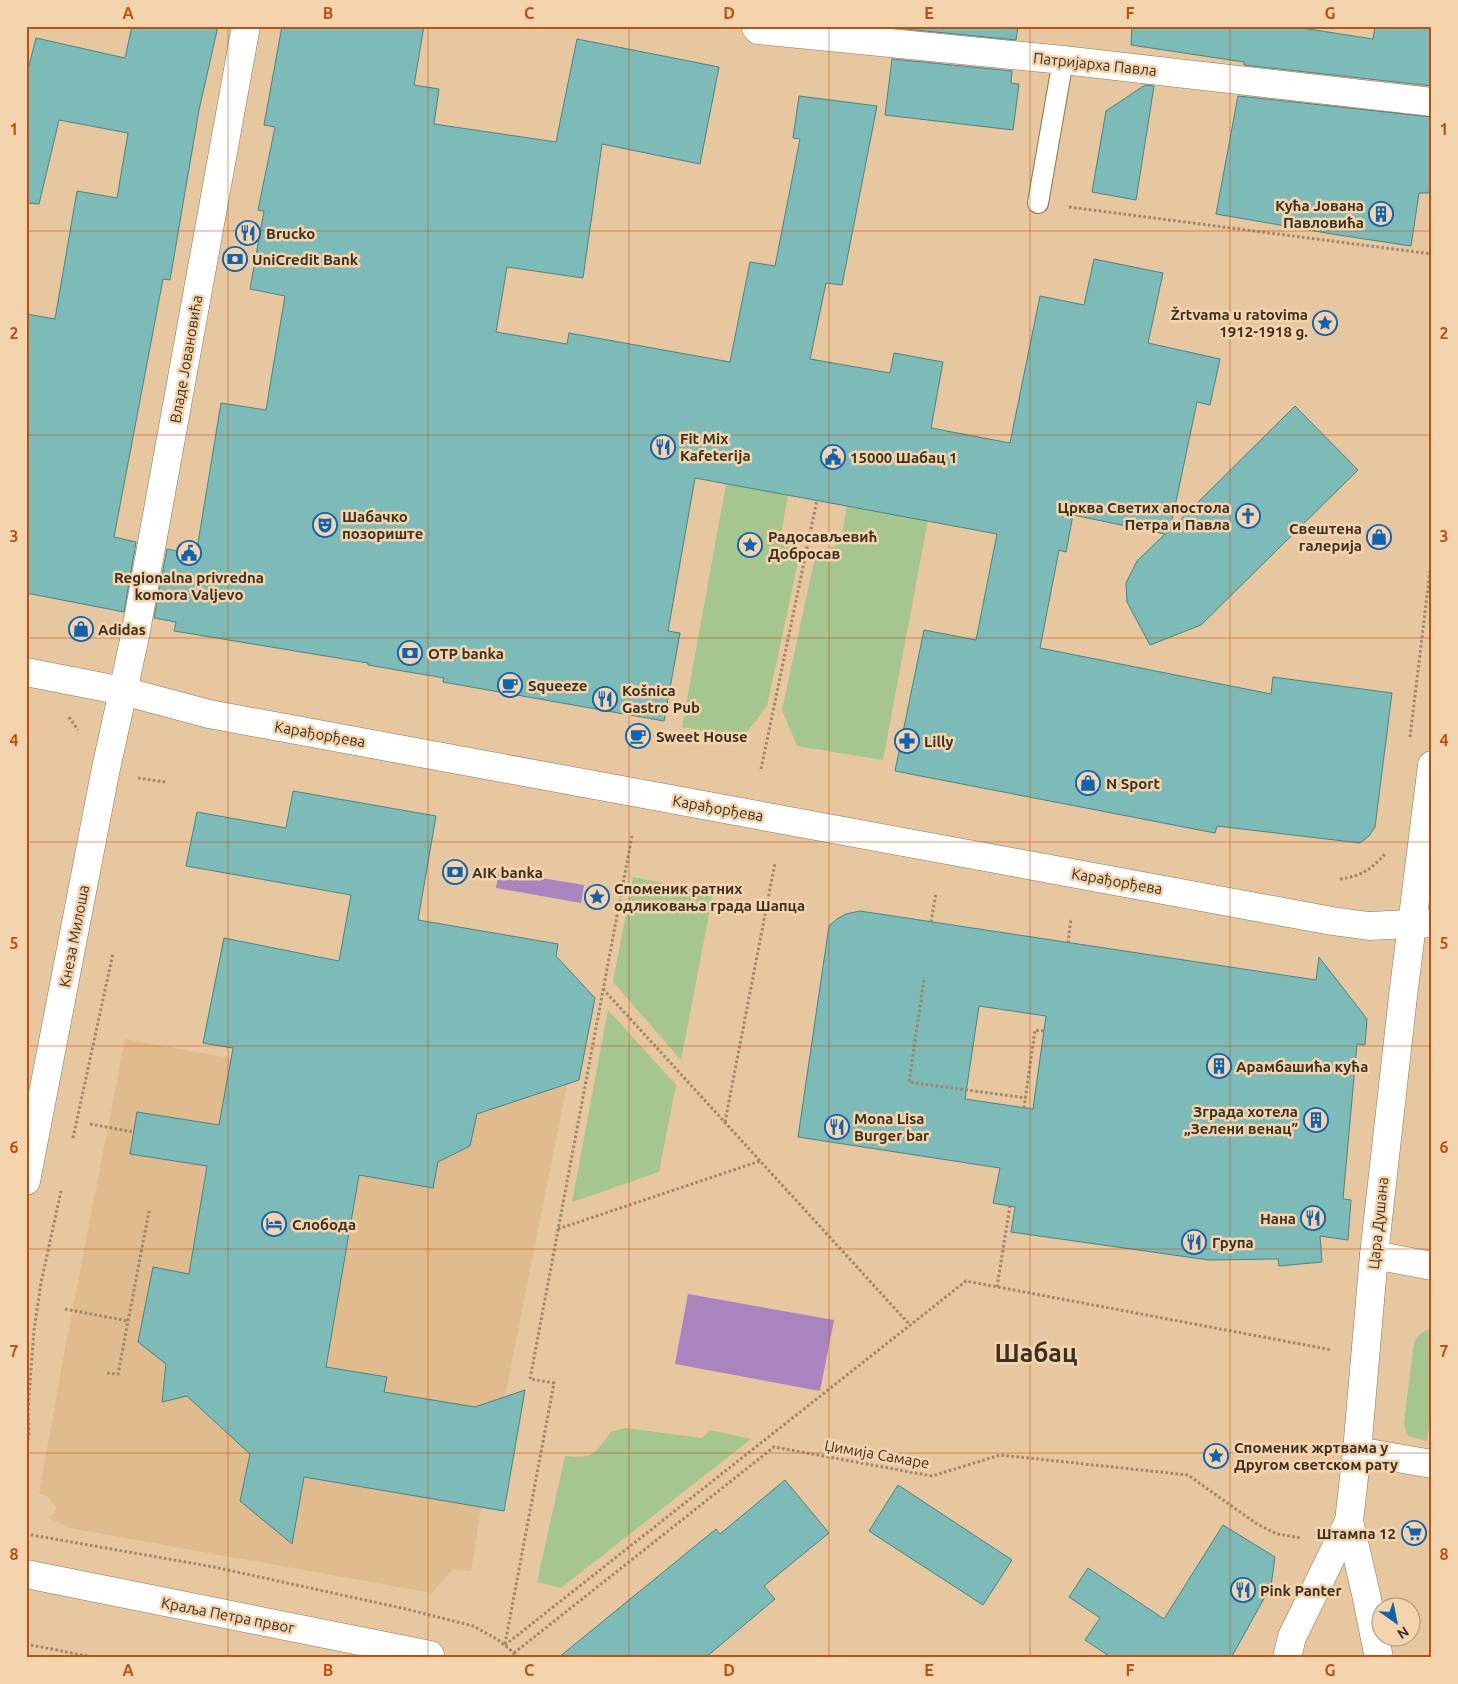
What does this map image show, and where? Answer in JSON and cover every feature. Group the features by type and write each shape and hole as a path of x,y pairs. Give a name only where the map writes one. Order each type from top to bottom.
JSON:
{"street":[{"name":"Владе Јовановића","path":"123,691 137,626 246,26"},
{"name":"Патријарха Павла","path":"756,28 1063,60 1432,102"},
{"name":"Карађорђева","path":"26,672 123,691 209,714 1332,921 1369,926 1422,924"},
{"name":"Кнеза Милоша","path":"26,1181 105,773 123,691"},
{"name":"Цара Душана","path":"1288,1658 1292,1637 1349,1522 1358,1451 1374,1255 1403,996 1422,924 1422,838 1432,765"},
{"path":"1374,1255 1432,1266"},
{"path":"1358,1451 1432,1464"},
{"name":"Цара Душана","path":"1349,1522 1373,1622 1379,1658"},
{"name":"Краља Петра првог","path":"26,1574 430,1655"}],"lane":[{"path":"1038,203 1063,60"}],"path":[{"path":"1038,203 1432,254"},
{"path":"762,769 817,500"},
{"path":"1410,741 1432,554"},
{"path":"505,1645 554,1383 530,1379 632,836"},
{"path":"1340,879 1358,876 1375,865 1390,849"},
{"path":"725,1122 775,863"},
{"path":"931,922 936,893"},
{"path":"1068,943 1071,918"},
{"path":"72,1143 113,953"},
{"path":"924,980 909,1082 1026,1098"},
{"path":"603,989 910,1325"},
{"path":"1024,1108 1035,1030 1044,1031"},
{"path":"90,1124 134,1132"},
{"path":"558,1229 760,1160"},
{"path":"26,1450 29,1433 28,1409 34,1330 41,1283 62,1190"},
{"path":"997,1287 1010,1206"},
{"path":"107,1373 118,1374 148,1211"},
{"path":"505,1645 966,1281 1336,1351"},
{"path":"65,1309 128,1321"},
{"name":"Џимија Самаре","path":"514,1653 774,1447 932,1476 1000,1455 1188,1475 1256,1524 1277,1534 1305,1539"},
{"path":"26,1534 214,1567 338,1593 473,1626 487,1632 505,1645 514,1653 513,1658"},
{"path":"26,1644 97,1658"}],"shaded area":[{"path":"499,871 584,885 581,903 496,888"},
{"path":"348,909 558,944 556,957 595,998 579,1080 567,1084 505,1396 525,1390 504,1511 481,1508 471,1571 453,1569 432,1593 70,1528 49,1518 55,1513 56,1507 49,1497 39,1494 125,1039 283,1068 328,1029"},
{"path":"688,1294 834,1320 820,1391 675,1364"}],"green space":[{"path":"726,484 788,495 781,534 799,558 767,706 743,737 682,727"},
{"path":"847,506 928,520 883,760 797,746 782,710 815,557 841,542"},
{"path":"633,877 713,893 681,1060 613,982"},
{"path":"608,1010 676,1085 659,1172 572,1202"},
{"path":"1432,1327 1432,1406 1427,1441 1408,1436 1404,1422 1414,1342 1420,1334"},
{"path":"625,1428 702,1438 710,1430 751,1439 561,1588 537,1582 565,1456 588,1456 597,1450 611,1432"}],"building":[{"path":"132,26 218,26 199,110 170,280 163,279 114,537 136,542 124,612 26,593 26,314 55,319 77,191 117,198 128,133 59,120 39,204 26,203 26,77 36,38 125,58"},
{"path":"282,26 424,26 414,85 439,89 434,124 556,142 577,39 719,67 700,164 602,144 583,278 507,267 496,332 567,344 569,333 730,362 750,262 775,266 800,139 793,138 799,96 877,106 842,285 826,283 810,359 890,373 894,353 943,362 931,428 1010,443 1040,296 1084,305 1094,259 1163,273 1148,343 1220,359 1210,405 1197,402 1170,530 1295,406 1358,470 1201,625 1150,645 1127,602 1126,583 1137,561 1165,534 1073,515 1066,552 1059,550 1040,648 1271,694 1273,677 1392,693 1375,827 1369,836 1360,843 1217,826 1215,833 895,771 924,630 976,640 997,534 695,478 668,631 680,633 664,721 443,682 444,678 368,665 368,663 174,631 176,622 154,618 167,549 196,555 221,403 266,410 285,296 250,289 264,211 258,210 275,127 264,125"},
{"path":"896,26 1018,26 1016,40 895,28"},
{"path":"1132,26 1289,26 1373,39 1375,26 1432,26 1432,86 1244,65 1244,62 1131,45"},
{"path":"892,59 1012,71 1011,83 1019,84 1013,130 885,115"},
{"path":"1145,85 1154,86 1136,200 1092,192 1106,111"},
{"path":"1238,96 1432,117 1432,165 1429,193 1419,193 1411,246 1216,214"},
{"name":"Слобода","path":"293,791 436,816 418,920 558,944 556,956 595,998 579,1080 477,1114 470,1146 438,1162 433,1188 359,1175 326,1367 387,1377 384,1392 475,1407 525,1390 504,1511 304,1477 292,1544 240,1501 250,1454 187,1396 162,1402 166,1364 138,1342 153,1267 189,1274 207,1166 130,1154 137,1112 219,1125 233,1048 203,1043 224,938 339,961 351,895 186,866 197,812 286,828"},
{"path":"860,911 1316,980 1319,957 1367,1019 1365,1045 1357,1044 1343,1199 1351,1200 1348,1240 1320,1236 1322,1262 1279,1266 1278,1259 1209,1260 1011,1232 1015,1207 993,1203 1000,1168 798,1137 829,926 846,914","holes":["979,1006 1046,1016 1033,1109 965,1099"]},
{"path":"785,1480 829,1533 764,1586 775,1599 705,1658 558,1658 716,1529 720,1534"},
{"path":"898,1485 1012,1560 983,1605 869,1531"},
{"path":"1223,1525 1275,1557 1271,1586 1231,1658 1112,1658 1085,1640 1100,1618 1069,1597 1088,1568 1164,1619"}],"place":[{"name":"Кућа Јована Павловића","path":"1381,214"},
{"name":"Brucko","path":"248,233"},
{"name":"UniCredit Bank","path":"235,259"},
{"name":"Žrtvama u ratovima 1912-1918 g.","path":"1325,323"},
{"name":"Fit Mix Kafeterija","path":"663,447"},
{"name":"15000 Шабац 1","path":"833,457"},
{"name":"Црква Светих апостола Петра и Павла","path":"1248,516"},
{"name":"Шабачко позориште","path":"325,525"},
{"name":"Свештена галерија","path":"1379,537"},
{"name":"Радосављевић Добросав","path":"750,545"},
{"name":"Regionalna privredna komora Valjevo","path":"189,553"},
{"name":"Adidas","path":"81,629"},
{"name":"OTP banka","path":"410,653"},
{"name":"Squeeze","path":"510,685"},
{"name":"Košnica Gastro Pub","path":"605,699"},
{"name":"Sweet House","path":"638,736"},
{"name":"Lilly","path":"907,741"},
{"name":"N Sport","path":"1088,783"},
{"name":"AIK banka","path":"455,872"},
{"name":"Споменик ратних одликовања града Шапца","path":"597,897"},
{"name":"Арамбашића кућа","path":"1219,1066"},
{"name":"Зграда хотела „Зелени венац”","path":"1316,1120"},
{"name":"Mona Lisa Burger bar","path":"837,1127"},
{"name":"Нана","path":"1313,1218"},
{"name":"Слобода","path":"274,1224"},
{"name":"Група","path":"1194,1242"},
{"name":"Споменик жртвама у Другом светском рату","path":"1216,1456"},
{"name":"Штампа 12","path":"1414,1533"},
{"name":"Pink Panter","path":"1243,1590"}],"district":[{"name":"Шабац","path":"1036,1353"}]}
